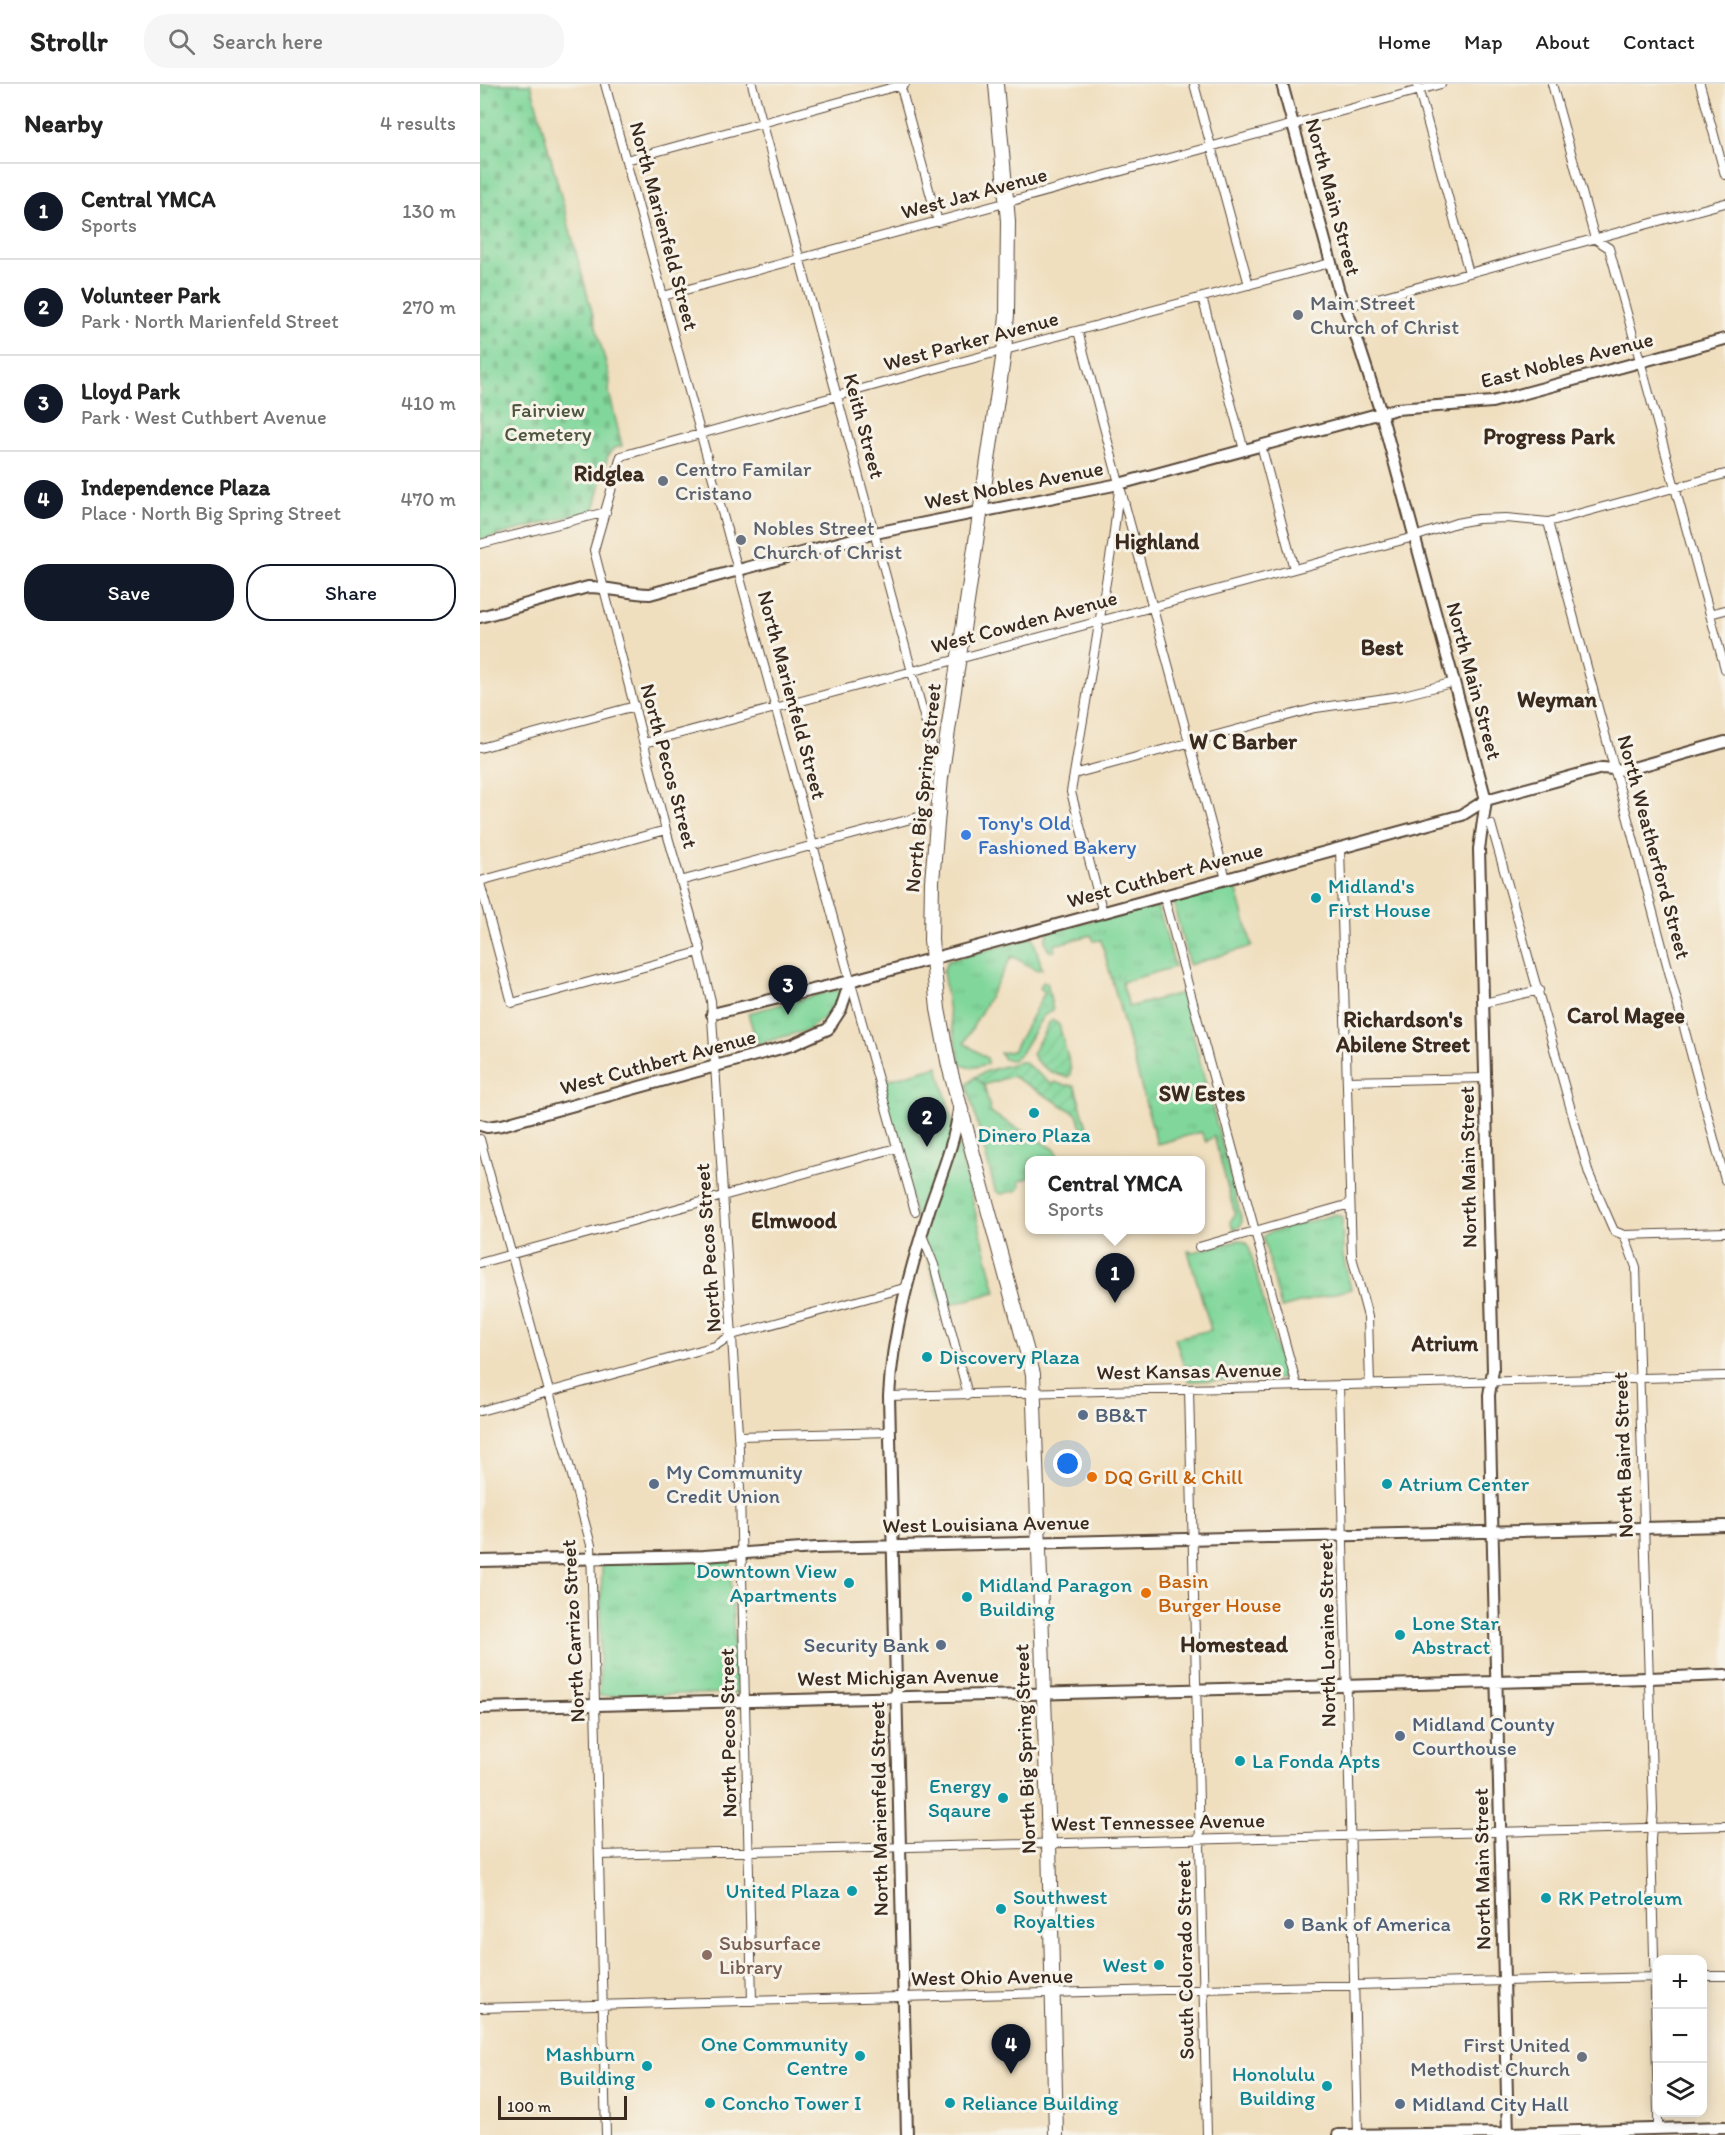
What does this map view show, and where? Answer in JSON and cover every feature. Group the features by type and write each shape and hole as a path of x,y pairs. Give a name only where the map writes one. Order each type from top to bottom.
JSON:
{"highway":[{"name":"North Big Spring Street","path":"996,84 1006,203 1008,276 1004,352 941,778 932,881 932,959 938,1009 960,1107 1034,1374 1056,2135"}],"street":[{"name":"North Marienfeld Street","path":"605,84 846,969 915,1211"},
{"name":"Keith Street","path":"752,84 941,778"},
{"path":"626,160 902,84 938,222"},
{"path":"1194,84 1249,285"},
{"name":"North Main Street","path":"1282,84 1330,263 1381,413 1486,800 1479,849 1493,1370 1489,1395 1508,2134"},
{"name":"West Jax Avenue","path":"663,296 1293,125 1418,87 1442,84"},
{"path":"1552,84 1595,239 1609,248 1725,669"},
{"path":"1700,84 1725,175"},
{"path":"1418,87 1468,273"},
{"path":"1345,307 1725,202"},
{"name":"West Parker Avenue","path":"621,456 1330,263"},
{"path":"1202,297 1244,450"},
{"path":"1078,331 1226,879"},
{"name":"East Nobles Avenue","path":"1381,413 1396,409 1492,402 1725,339"},
{"name":"West Nobles Avenue","path":"480,617 588,587 650,594 874,533 1119,484 1381,413"},
{"path":"1261,445 1294,569"},
{"name":"North Pecos Street","path":"621,456 594,550 666,830 701,950 699,952 711,1001 738,1436 752,2001"},
{"path":"1548,522 1725,474"},
{"path":"1102,913 1071,792 1113,540 1119,484"},
{"path":"480,544 606,512"},
{"name":"West Cowden Avenue","path":"644,743 1456,524 1478,519 1506,518 1548,522"},
{"name":"North Weatherford Street","path":"1548,522 1725,1180"},
{"path":"1710,614 1725,610"},
{"path":"1074,774 1316,708 1400,696 1455,682"},
{"path":"480,748 635,706"},
{"name":"West Cuthbert Avenue","path":"712,1014 850,981 1340,848 1462,814 1486,800 1602,768 1626,770 1725,742"},
{"path":"680,881 937,812"},
{"name":"North Baird Street","path":"1491,824 1589,1174 1614,1231 1624,1235 1636,1267 1655,1955"},
{"path":"666,830 480,882 512,1003 699,952"},
{"path":"1340,848 1352,1257 1368,1317 1370,1385"},
{"path":"1164,896 1297,1386"},
{"name":"West Cuthbert Avenue","path":"480,1125 487,1127 502,1125 792,1046 828,1029 841,1009 850,981"},
{"path":"1484,1003 1539,990"},
{"path":"1347,1081 1485,1078"},
{"name":"North Marienfeld Street","path":"907,2135 889,1396 896,1341 908,1287 922,1235 956,1135 960,1107"},
{"name":"North Carrizo Street","path":"480,1139 591,1545 606,2135"},
{"path":"480,1263 896,1148"},
{"path":"1199,1247 1350,1204"},
{"path":"1624,1235 1725,1232"},
{"path":"922,1235 934,1264 968,1395"},
{"path":"480,1411 715,1346 732,1335 908,1287"},
{"path":"720,1323 732,1335"},
{"name":"West Kansas Avenue","path":"889,1396 1725,1376"},
{"name":"North Loraine Street","path":"1339,1385 1358,2135"},
{"name":"South Colorado Street","path":"1189,1389 1207,2135"},
{"path":"738,1436 890,1432"},
{"name":"West Louisiana Avenue","path":"480,1561 704,1556 741,1552 892,1546 1725,1526"},
{"name":"West Michigan Avenue","path":"480,1707 1725,1675"},
{"name":"West Tennessee Avenue","path":"600,1855 1725,1826"},
{"path":"1707,1976 1725,1976"},
{"name":"West Ohio Avenue","path":"480,2008 1653,1977"},
{"name":"North Baird Street","path":"1656,2009 1657,2063"},
{"name":"North Baird Street","path":"1658,2117 1658,2129"},
{"path":"1338,2135 1508,2134 1725,2127"}],"green space":[{"name":"Fairview Cemetery","path":"480,84 531,84 610,379 609,392 622,446 614,448 608,455 594,510 480,540"},
{"path":"1235,883 1252,946 1189,965 1173,902 1175,899"},
{"path":"1155,905 1160,913 1175,967 1122,982 1129,1007 1182,993 1242,1221 1236,1229 1230,1222 1235,1214 1214,1136 1206,1142 1201,1132 1157,1144 1101,940 1094,941 1091,935 1054,945 1055,950 1052,952 1048,950 1045,940 1048,932"},
{"path":"1033,937 1042,969 1036,970 1012,956 964,1043 987,1058 988,1062 975,1067 966,1067 960,1062 949,1013 943,971 948,961"},
{"path":"1043,982 1047,982 1053,1010 1043,1016 1021,1053 1013,1060 1004,1059 1000,1053 1013,1051 1045,992 1040,988"},
{"path":"840,989 841,996 825,1017 808,1030 757,1044 748,1013"},
{"path":"1053,1020 1059,1025 1071,1069 1068,1077 1047,1069 1032,1054 1049,1023"},
{"path":"1024,1062 1051,1084 1056,1082 1075,1087 1087,1127 1083,1134 1077,1114 1012,1076 984,1085 975,1077 987,1071"},
{"path":"938,1066 996,1292 942,1307 877,1083"},
{"path":"975,1077 984,1085 991,1113 1056,1150 1057,1156 1025,1156 1025,1179 1019,1181 1018,1190 1001,1194 995,1190 967,1085"},
{"path":"1336,1214 1342,1217 1343,1256 1351,1289 1281,1308 1263,1237 1268,1233"},
{"path":"1239,1240 1245,1242 1249,1247 1284,1377 1280,1379 1189,1381 1175,1338 1211,1330 1188,1251 1194,1252"},
{"path":"730,1559 737,1693 599,1696 602,1563"}],"place":[{"name":"Main Street Church of Christ","path":"1298,315"},
{"name":"Centro Familar Cristano","path":"663,481"},
{"name":"Nobles Street Church of Christ","path":"741,540"},
{"name":"Tony's Old Fashioned Bakery","path":"966,835"},
{"name":"Midland's First House","path":"1316,898"},
{"name":"Lloyd Park","path":"788,1015"},
{"name":"Dinero Plaza","path":"1034,1113"},
{"name":"Volunteer Park","path":"927,1147"},
{"name":"Central YMCA","path":"1115,1303"},
{"name":"Discovery Plaza","path":"927,1357"},
{"name":"BB&T","path":"1083,1415"},
{"name":"DQ Grill & Chill","path":"1092,1477"},
{"name":"My Community Credit Union","path":"654,1484"},
{"name":"Atrium Center","path":"1387,1484"},
{"name":"Downtown View Apartments","path":"849,1583"},
{"name":"Basin Burger House","path":"1146,1593"},
{"name":"Midland Paragon Building","path":"967,1597"},
{"name":"Lone Star Abstract","path":"1400,1635"},
{"name":"Security Bank","path":"941,1645"},
{"name":"Midland County Courthouse","path":"1400,1736"},
{"name":"La Fonda Apts","path":"1240,1761"},
{"name":"Energy Sqaure","path":"1003,1798"},
{"name":"United Plaza","path":"852,1891"},
{"name":"RK Petroleum","path":"1546,1898"},
{"name":"Southwest Royalties","path":"1001,1909"},
{"name":"Bank of America","path":"1289,1924"},
{"name":"Subsurface Library","path":"707,1955"},
{"name":"West","path":"1159,1965"},
{"name":"One Community Centre","path":"860,2056"},
{"name":"First United Methodist Church","path":"1582,2057"},
{"name":"Mashburn Building","path":"647,2066"},
{"name":"Independence Plaza","path":"1011,2074"},
{"name":"Honolulu Building","path":"1327,2086"},
{"name":"Concho Tower I","path":"710,2103"},
{"name":"Reliance Building","path":"950,2103"},
{"name":"Midland City Hall","path":"1400,2104"}],"district":[{"name":"Progress Park","path":"1549,436"},
{"name":"Ridglea","path":"609,473"},
{"name":"Highland","path":"1157,541"},
{"name":"Best","path":"1382,647"},
{"name":"Weyman","path":"1557,699"},
{"name":"W C Barber","path":"1243,741"},
{"name":"Carol Magee","path":"1626,1015"},
{"name":"Richardson's Abilene Street","path":"1403,1032"},
{"name":"SW Estes","path":"1202,1093"},
{"name":"Elmwood","path":"794,1220"},
{"name":"Atrium","path":"1445,1343"},
{"name":"Homestead","path":"1234,1644"}]}
